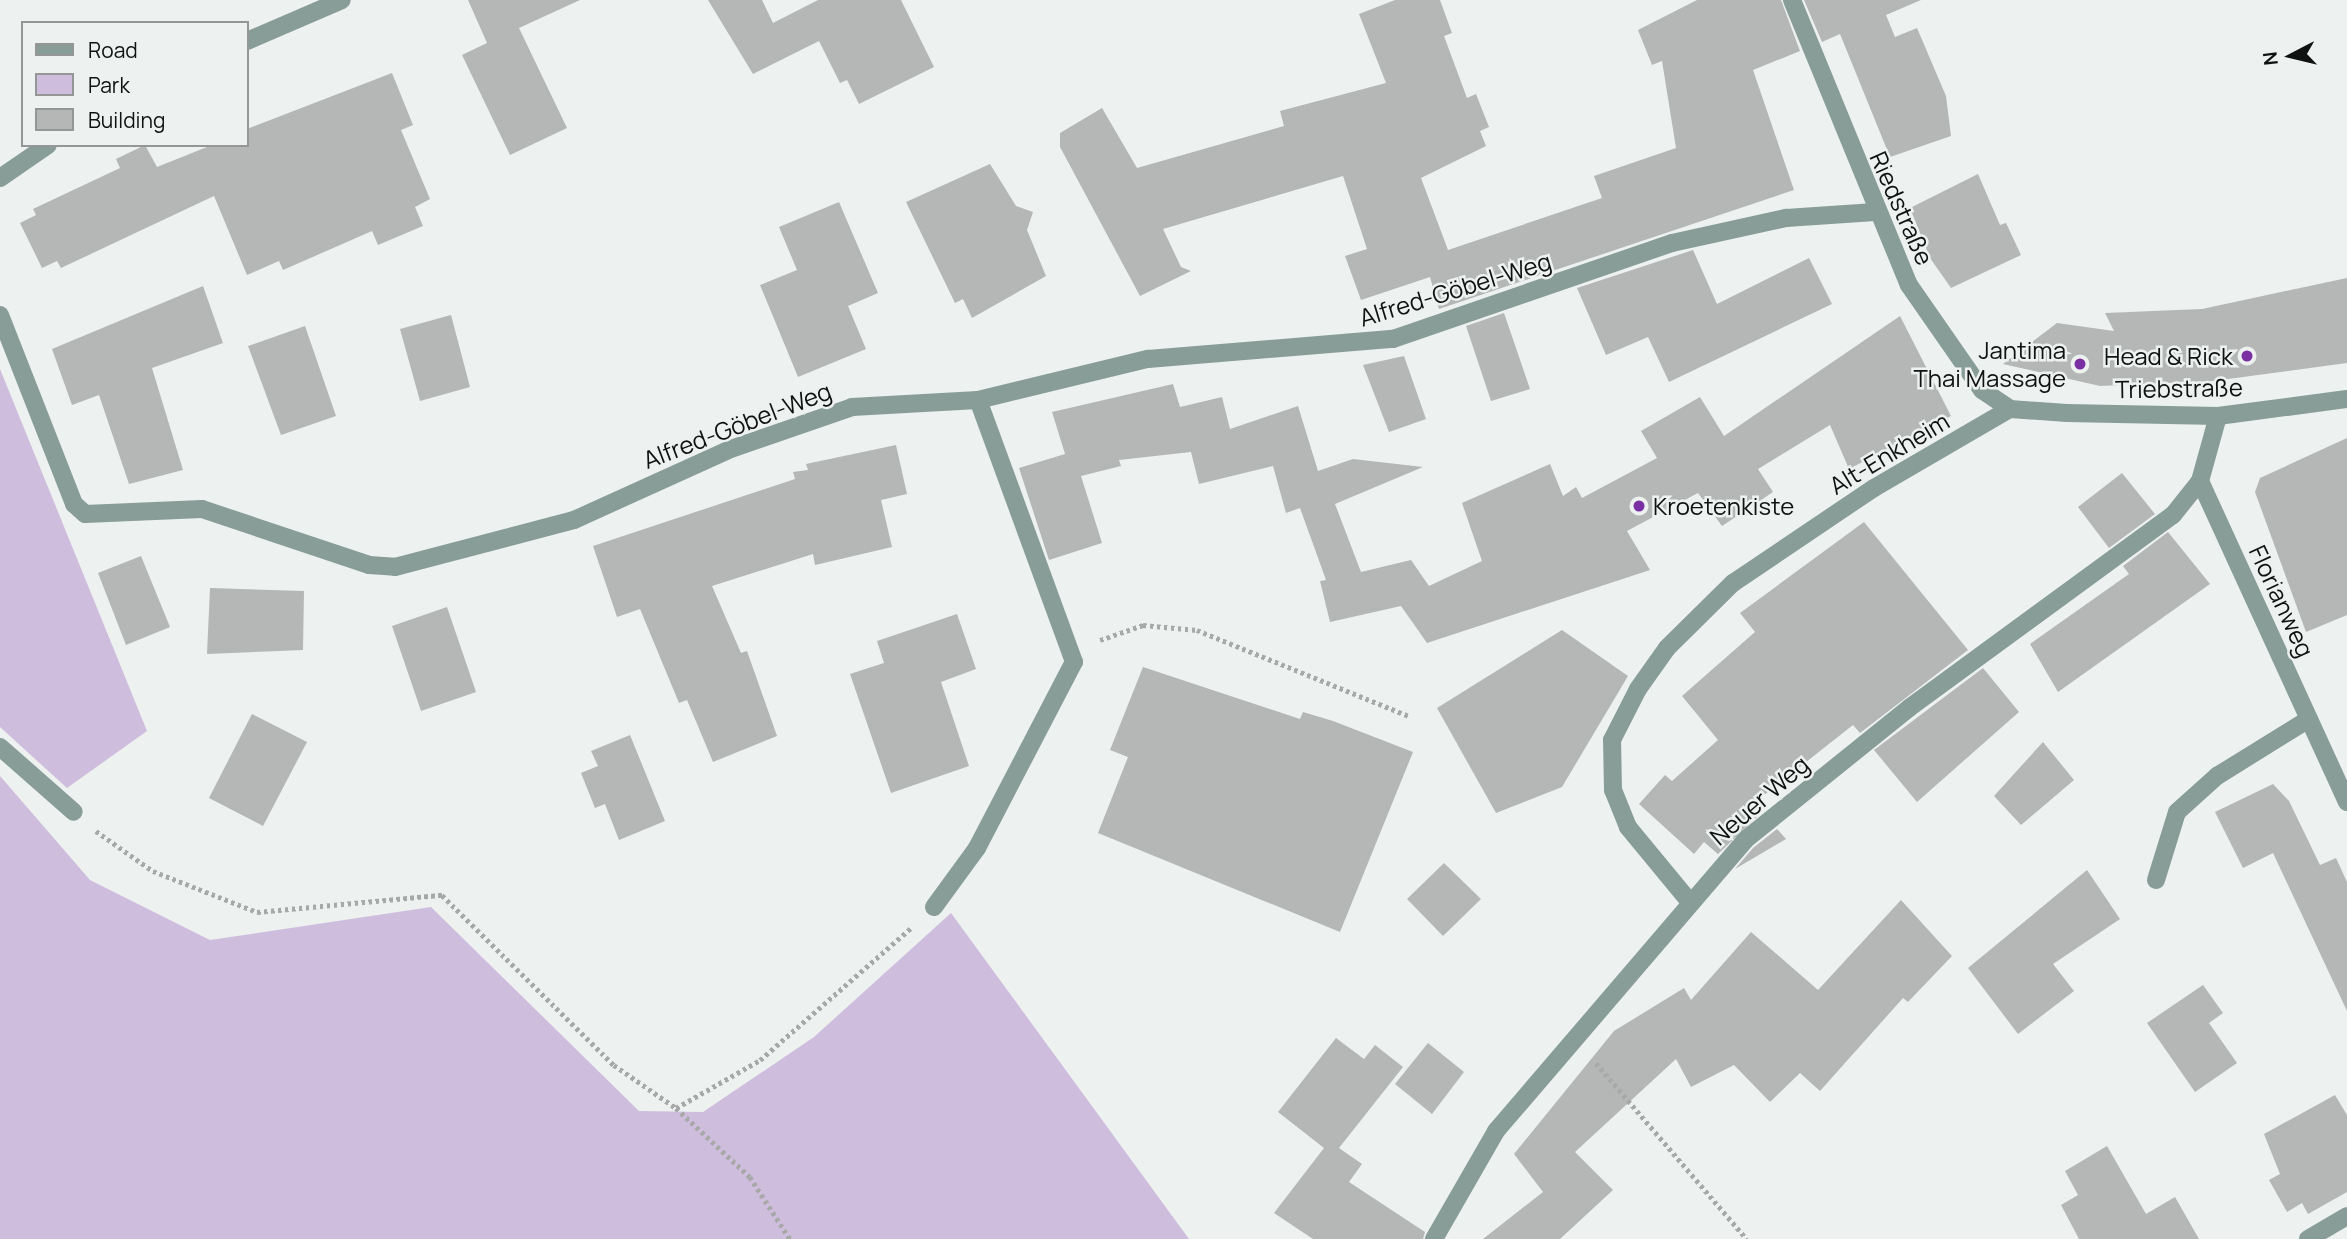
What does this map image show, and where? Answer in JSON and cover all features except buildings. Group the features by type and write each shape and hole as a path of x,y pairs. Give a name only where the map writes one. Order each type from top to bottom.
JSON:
{"street":[{"path":"248,41 342,0"},
{"name":"Riedstraße","path":"1792,0 1875,212 1909,285 1953,356 1982,390 2010,409"},
{"path":"0,178 45,147"},
{"name":"Alfred-Göbel-Weg","path":"0,315 74,503 85,514 202,509 382,567 574,520 728,450 852,407 978,400 1148,359 1393,339 1672,243 1786,218 1875,212"},
{"name":"Triebstraße","path":"2010,409 2218,416 2347,399"},
{"path":"934,907 977,848 1074,662 978,400"},
{"name":"Alt-Enkheim","path":"1689,901 1628,827 1612,790 1612,740 1638,690 1667,648 1733,583 1874,488 2010,409"},
{"path":"2200,481 2218,416"},
{"name":"Neuer Weg","path":"1434,1239 1496,1131 1572,1036 1745,839 1909,708 2173,515 2200,481"},
{"name":"Florianweg","path":"2200,481 2347,802"},
{"path":"2156,880 2177,812 2217,776 2309,719"},
{"path":"0,747 74,813"},
{"path":"2308,1239 2347,1216"}],"path":[{"path":"1074,662 1096,642 1125,629 1197,630 1409,716"},
{"path":"74,813 153,871 257,912 442,895 614,1065 676,1108 750,1177 790,1239"},
{"path":"676,1108 760,1060 934,907"},
{"path":"1572,1036 1747,1239"}],"green space":[{"path":"0,369 147,731 67,788 0,727"},
{"path":"0,776 90,880 210,940 431,907 639,1111 703,1112 814,1037 951,913 1189,1239 0,1239"}],"place":[{"name":"Head & Rick","path":"2247,356"},
{"name":"Jantima Thai Massage","path":"2080,364"},
{"name":"Kroetenkiste","path":"1639,506"}]}
